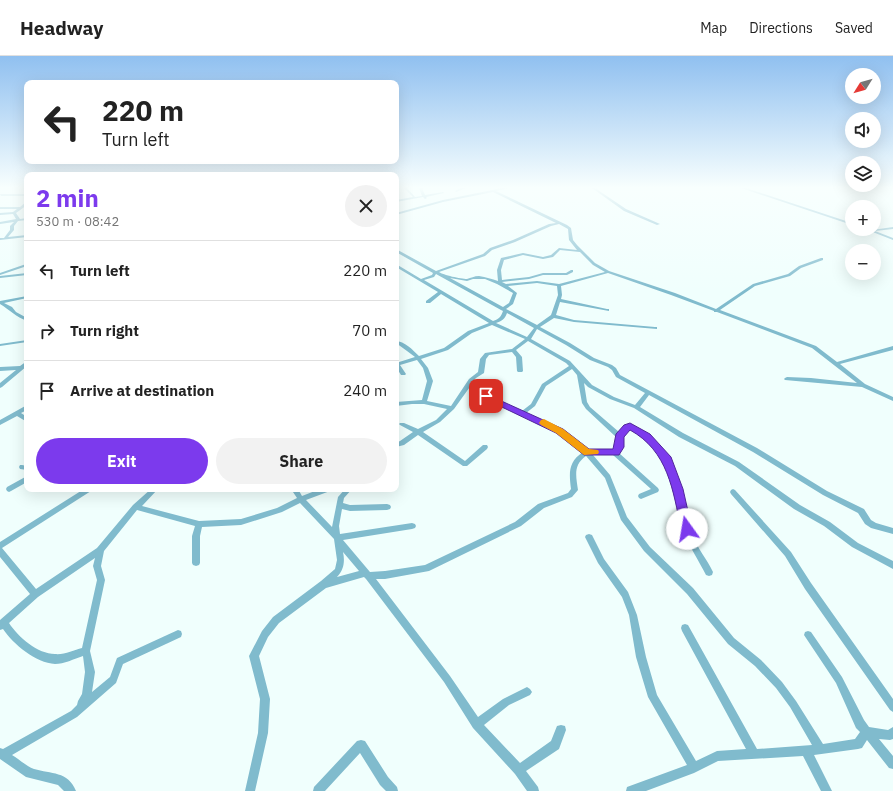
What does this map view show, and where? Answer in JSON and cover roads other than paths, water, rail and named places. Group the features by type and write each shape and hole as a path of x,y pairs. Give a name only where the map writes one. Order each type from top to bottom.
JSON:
{"street":[{"path":"5,238 12,230 12,226 14,222"},
{"path":"654,222 658,224"},
{"path":"421,280 433,276 436,272 484,255 491,249 514,241 550,225 559,223 570,229 571,240 581,251 594,264 608,272 673,294 814,346 863,385 893,399"},
{"path":"881,228 893,228"},
{"path":"881,234 893,239"},
{"path":"0,239 24,236"},
{"path":"500,282 499,270 502,259 523,254 543,258 552,256 559,250 581,251"},
{"path":"399,252 536,328 568,344 592,360 610,366 614,369 618,376 755,450 826,493 861,511 868,522 874,526 893,531"},
{"path":"716,311 754,285 789,275 800,267 822,259"},
{"path":"0,276 24,266"},
{"path":"399,267 492,323 528,339 568,362 590,386 612,398 636,407 681,435 737,464 797,507 827,524 855,545 893,565"},
{"path":"500,282 529,278 543,274 566,274 572,271"},
{"path":"442,276 467,280 475,277 500,282 506,285 537,282 559,285 608,272"},
{"path":"0,276 24,274"},
{"path":"500,282 515,293 511,304 503,309"},
{"path":"399,444 438,421 452,408 471,380 481,374 483,359 487,354 513,350 528,339 536,328 553,316 560,295 559,285"},
{"path":"428,302 440,292"},
{"path":"0,302 24,297"},
{"path":"558,300 607,310"},
{"path":"0,302 24,318"},
{"path":"399,364 420,359 446,349 470,332 503,317 505,311 503,309"},
{"path":"20,316 24,314"},
{"path":"553,316 574,321 655,328"},
{"path":"0,345 24,341"},
{"path":"399,343 410,349 420,359 430,381 424,402"},
{"path":"835,364 893,348"},
{"path":"513,350 519,357 520,370"},
{"path":"0,386 24,365"},
{"path":"523,413 533,405 544,385 571,367"},
{"path":"0,369 20,368"},
{"path":"399,369 403,374"},
{"path":"580,374 584,402 588,408 619,436"},
{"path":"787,379 863,385"},
{"path":"471,380 486,396 560,431 587,452 608,477 624,518 647,549 690,591 731,641 758,663 779,685 793,704 820,749"},
{"path":"636,407 648,393"},
{"path":"399,404 424,402 452,408"},
{"path":"0,422 24,409"},
{"path":"17,413 24,418"},
{"path":"402,424 418,432 465,464 486,447"},
{"path":"615,453 619,447 619,436 630,426 647,437 667,460 678,489 689,534 709,572"},
{"path":"324,584 367,575 385,575 426,568 518,524 541,506 570,495 575,490 572,471 577,459 587,452 615,453 656,490 641,496"},
{"path":"9,489 24,481"},
{"path":"0,546 84,492"},
{"path":"86,651 54,660 45,657 22,644 2,624 35,594 100,550 136,507 151,492"},
{"path":"296,492 337,538 367,575 447,679 477,724 519,770 534,791"},
{"path":"136,507 199,524 242,522 278,510 320,492"},
{"path":"250,791 262,733 265,699 254,656 266,634 276,620 324,584 338,571 341,560 335,526 341,497 345,492"},
{"path":"733,492 788,554 808,586 893,707"},
{"path":"339,505 350,508 387,507"},
{"path":"196,563 196,536 199,524"},
{"path":"337,538 412,526"},
{"path":"589,537 601,561 626,599 633,615 641,656 653,697 694,768"},
{"path":"74,714 87,696 90,672 86,651 101,580 97,566 100,550"},
{"path":"0,551 35,594"},
{"path":"685,628 754,754"},
{"path":"71,791 61,780 30,773 1,753 74,714 113,680 120,661 178,634"},
{"path":"808,635 839,680 860,724 893,764"},
{"path":"477,724 506,702 527,692"},
{"path":"519,770 555,745 561,730"},
{"path":"638,790 694,768 717,756 806,751 858,744 867,732"},
{"path":"867,732 890,735 893,732"},
{"path":"318,791 361,745 384,781 393,791"},
{"path":"806,751 827,791"}]}
